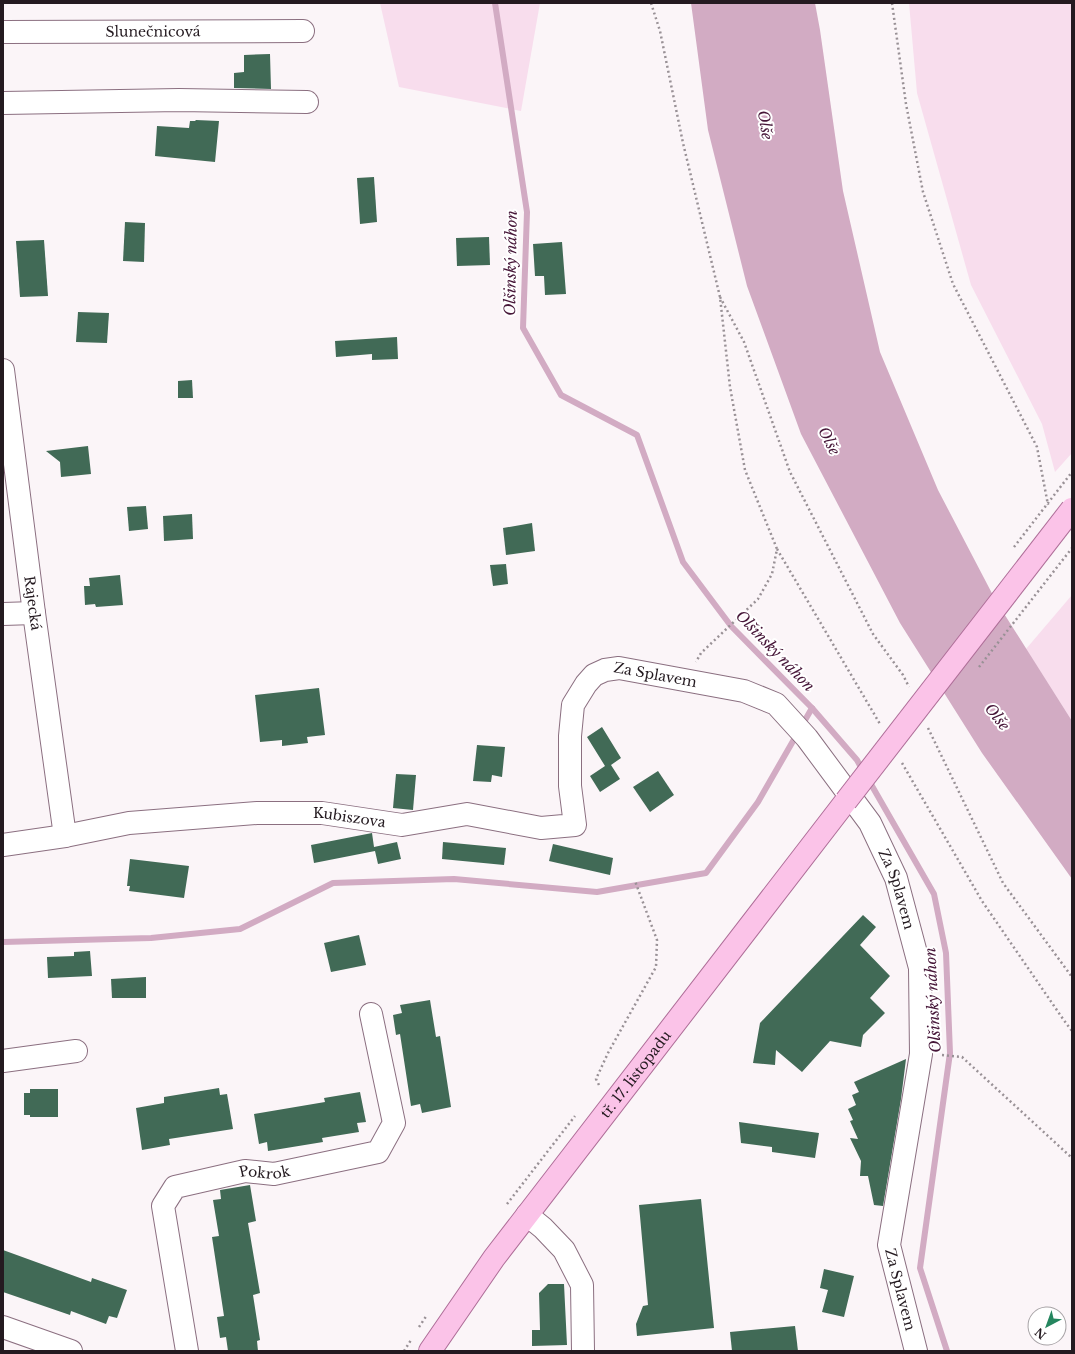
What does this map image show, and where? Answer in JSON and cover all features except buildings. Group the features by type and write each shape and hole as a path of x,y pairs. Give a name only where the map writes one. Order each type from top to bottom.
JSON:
{"main road":[{"name":"tř. 17. listopadu","path":"430,1351 494,1258 1072,509"}],"street":[{"name":"Slunečnicová","path":"3,32 303,31"},
{"path":"3,103 179,100 307,102"},
{"name":"Rajecká","path":"3,370 34,613 66,836"},
{"path":"3,614 34,613"},
{"name":"Za Splavem","path":"573,705 586,684 594,675 605,670 619,668 744,691 776,704 807,738 870,823 896,878 920,968 921,1054 890,1245 916,1351"},
{"name":"Kubiszova","path":"3,845 66,836 129,823 257,813 322,813 402,825 467,814 541,828 575,825 570,786 570,736 573,705"},
{"name":"Pokrok","path":"187,1351 163,1206 175,1187 245,1171 274,1174 378,1152 394,1123 371,1014"},
{"path":"3,1061 76,1051"},
{"path":"527,1215 543,1228 564,1250 582,1285 582,1351"},
{"path":"3,1327 71,1351"}],"path":[{"path":"652,3 660,31 683,143 720,297 730,387 745,470 777,549 883,729"},
{"path":"892,3 906,104 924,192 953,284 1037,448 1049,510"},
{"path":"720,297 744,342 790,472 872,634 903,675 910,689"},
{"path":"685,680 701,653 758,599 772,574 777,549"},
{"path":"927,725 1002,883 1072,977"},
{"path":"899,756 982,901 1072,1031"},
{"path":"599,1085 596,1079 608,1053 656,966 658,940 635,881"},
{"path":"941,1055 962,1057 1072,1158"}],"shaded area":[{"path":"380,3 540,3 521,111 399,87"},
{"path":"909,3 1072,3 1072,453 1055,472 1042,424 971,285 917,93"},
{"path":"1072,595 1072,721 1026,649"}],"water":[{"name":"Olše","path":"691,3 815,3 843,191 880,352 938,490 996,601 1072,721 1072,879 982,753 900,623 801,434 747,286 708,130"}],"waterway":[{"name":"Olšinský náhon","path":"495,3 527,212 523,328 561,395 637,435 683,562 731,626 812,708 857,760 863,771"},
{"path":"3,942 151,938 240,929 333,883 454,879 597,892 706,873 758,802 812,708"},
{"name":"Olšinský náhon","path":"868,779 934,894 946,953 950,1053 920,1268 947,1351"}]}
